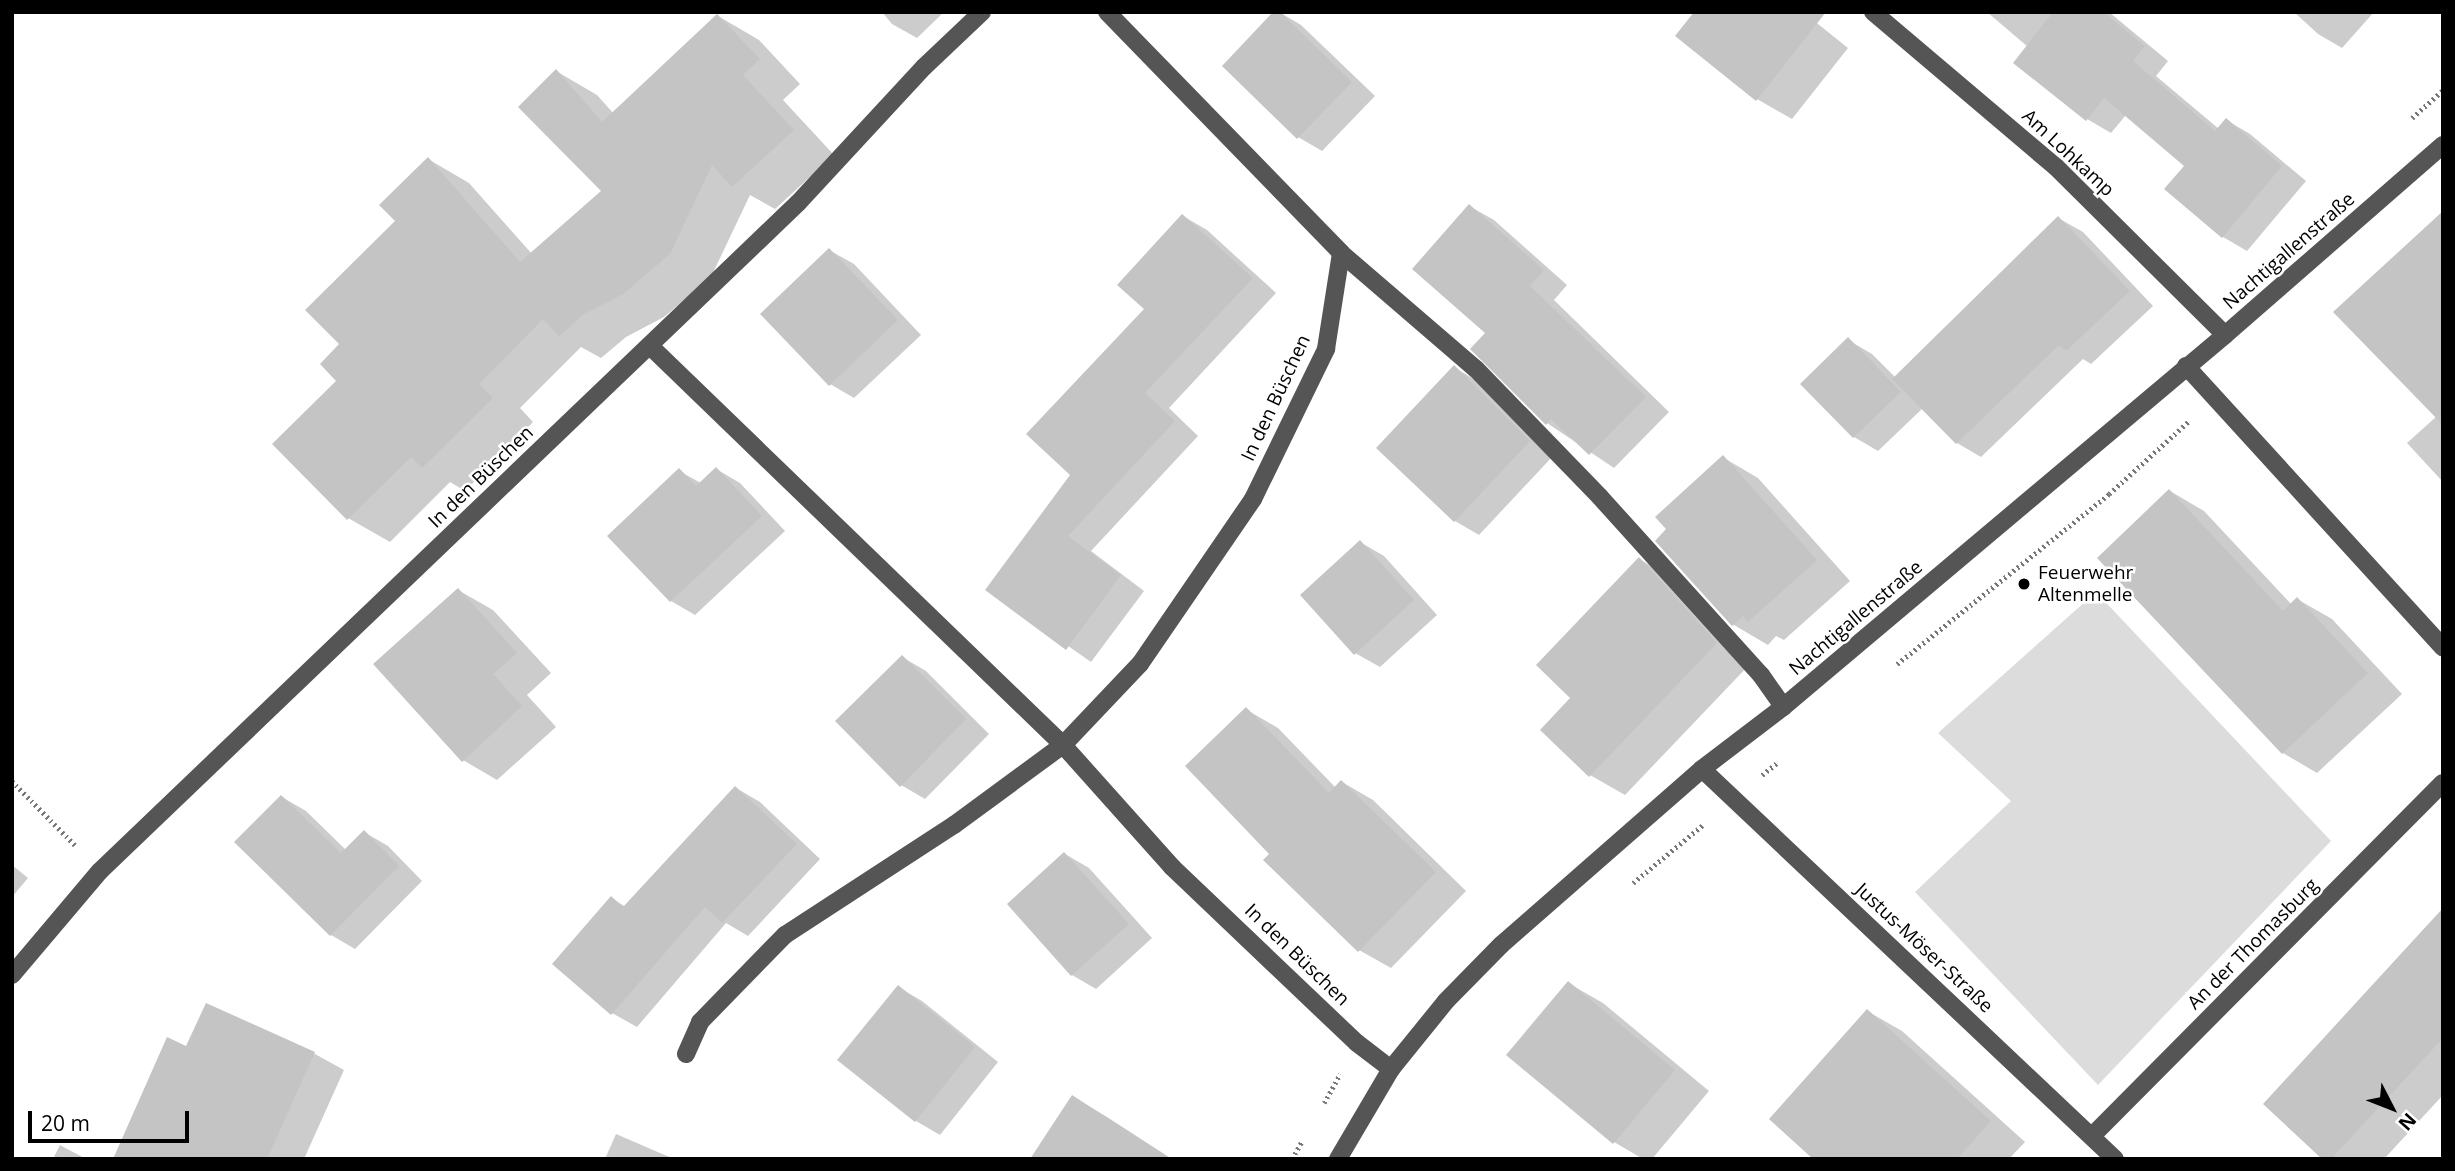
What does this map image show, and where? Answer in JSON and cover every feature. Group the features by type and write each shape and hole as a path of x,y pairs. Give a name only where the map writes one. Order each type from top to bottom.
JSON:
{"street":[{"name":"In den Büschen","path":"12,975 100,871 798,203 924,67 982,12"},
{"path":"1107,12 1341,253 1476,369 1600,497 1761,675 1783,707"},
{"name":"Am Lohkamp","path":"1873,12 2056,167 2225,335"},
{"name":"Nachtigallenstraße","path":"1338,1159 1391,1069 1446,1001 1501,945 1702,769 1783,707 2225,335 2443,145"},
{"name":"In den Büschen","path":"686,1054 700,1021 785,935 954,825 1063,745 1140,664 1253,499 1326,349 1341,253"},
{"path":"650,345 1063,745"},
{"path":"2186,366 2443,647"},
{"name":"In den Büschen","path":"1063,745 1172,867 1357,1044 1391,1069"},
{"name":"Justus-Möser-Straße","path":"1702,769 2116,1159"},
{"name":"An der Thomasburg","path":"2093,1135 2443,783"}],"path":[{"path":"1886,673 2109,494 2216,398"},
{"path":"1628,888 1784,757"},
{"path":"12,781 100,871"}],"shaded area":[{"path":"2096,592 2331,841 2098,1085 1915,892 2011,801 1938,733"}],"building":[{"path":"1273,12 1280,12 1352,82 1297,139 1222,66"},
{"path":"1694,12 1826,12 1756,101 1675,36"},
{"path":"2053,12 2103,12 2145,46 2133,61 2215,131 2226,118 2282,166 2222,238 2164,189 2184,166 2104,98 2086,121 2013,63"},
{"path":"717,14 760,59 743,75 794,130 732,187 712,165 670,254 623,294 584,314 559,336 543,319 479,384 493,398 422,468 411,457 347,520 272,444 336,381 320,364 339,344 305,310 395,221 379,205 428,157 520,262 601,191 518,107 556,69 602,122"},
{"path":"1469,204 1544,270 1530,286 1646,397 1589,455 1551,419 1546,425 1470,349 1485,333 1412,269"},
{"path":"2443,211 2443,425 2333,312"},
{"path":"1182,214 1253,278 1145,393 1175,421 1068,536 1121,575 1066,650 985,590 1070,475 1026,434 1144,309 1117,285"},
{"path":"2058,216 2130,291 2066,351 2059,345 1956,444 1892,379"},
{"path":"829,248 898,320 829,386 760,314"},
{"path":"1848,337 1901,392 1853,438 1800,384"},
{"path":"1454,365 1530,441 1454,522 1376,448"},
{"path":"1723,455 1817,560 1748,622 1743,616 1732,626 1655,541 1666,529 1655,517"},
{"path":"716,467 762,516 670,602 607,536 679,468 696,486"},
{"path":"2169,489 2283,611 2297,597 2368,673 2282,754 2097,558"},
{"path":"1360,540 1414,600 1354,655 1300,595"},
{"path":"1639,557 1717,643 1589,777 1540,730 1570,698 1536,665"},
{"path":"458,588 517,653 493,674 522,706 462,762 373,664"},
{"path":"902,655 966,719 900,787 835,721"},
{"path":"1246,707 1329,793 1341,780 1436,872 1358,952 1263,860 1269,854 1185,766"},
{"path":"735,786 797,844 722,923 705,907 611,1015 552,964 611,896 623,907"},
{"path":"281,795 341,853 364,830 399,866 330,936 234,842"},
{"path":"1064,852 1129,924 1071,976 1007,904"},
{"path":"2443,908 2443,1038 2331,1159 2322,1159 2263,1104"},
{"path":"1568,981 1675,1070 1613,1144 1506,1055"},
{"path":"898,985 975,1047 915,1122 837,1060"},
{"path":"206,1003 315,1052 267,1159 113,1159 167,1037 186,1046"},
{"path":"1867,1009 1991,1121 1957,1159 1813,1159 1769,1119"},
{"path":"1072,1095 1171,1159 1030,1159"}],"place":[{"name":"Feuerwehr Altenmelle","path":"2024,584"}]}
